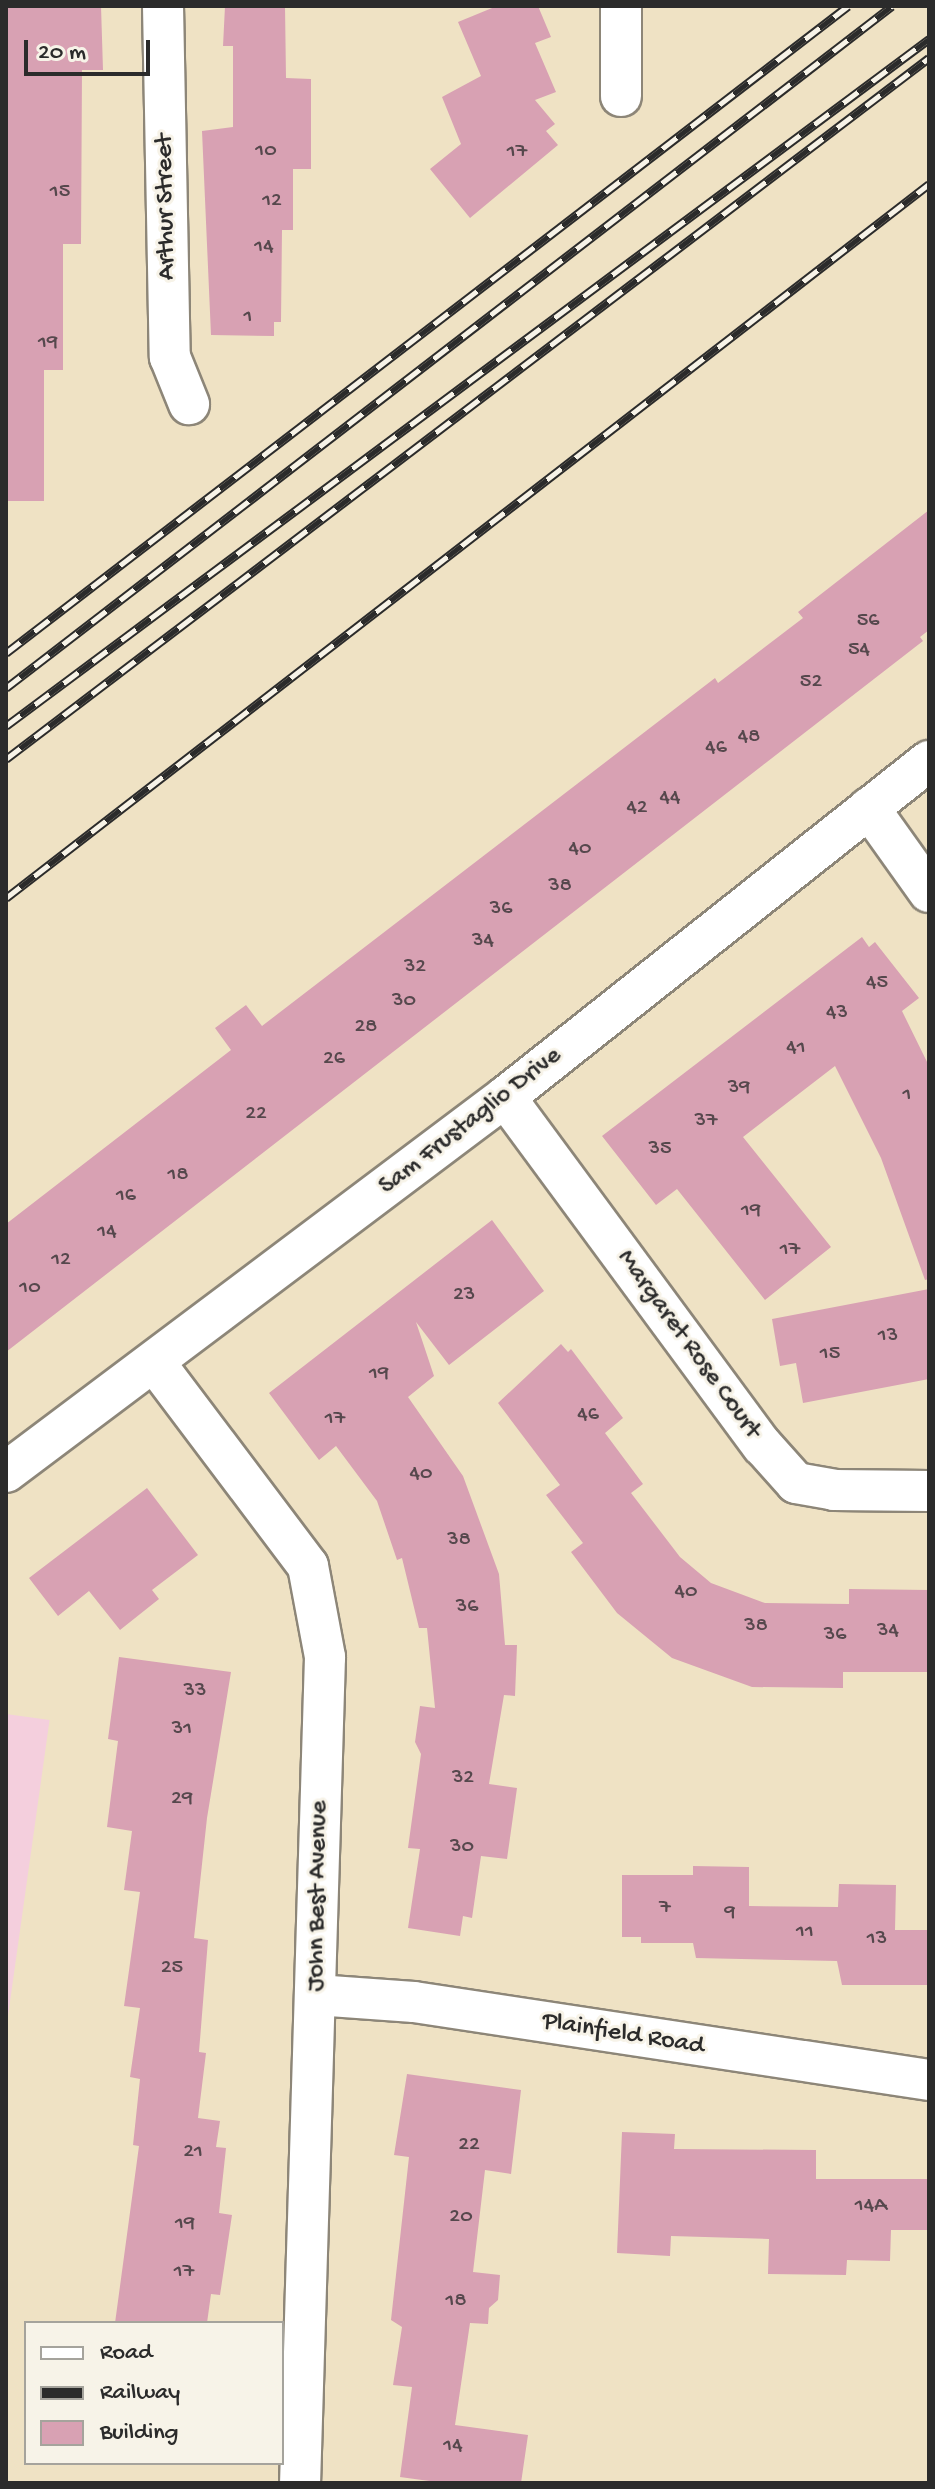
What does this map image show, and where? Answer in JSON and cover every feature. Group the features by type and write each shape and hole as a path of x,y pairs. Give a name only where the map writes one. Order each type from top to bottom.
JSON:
{"street":[{"name":"Arthur Street","path":"163,6 170,357 189,404"},
{"path":"621,6 621,96"},
{"name":"Sam Frustaglio Drive","path":"6,1472 505,1097 929,761"},
{"path":"869,808 929,892"},
{"name":"Margaret Rose Court","path":"505,1097 752,1432 796,1483 834,1490 929,1491"},
{"name":"John Best Avenue","path":"155,1363 308,1566 325,1657 300,2483"},
{"name":"Plainfield Road","path":"316,1995 414,2002 929,2080"}],"shaded area":[{"path":"6,1714 50,1720 6,2030"}],"building":[{"path":"6,6 101,6 103,70 82,70 81,244 63,244 63,370 44,370 44,501 6,501"},
{"path":"225,6 285,6 286,78 311,79 311,169 293,169 293,230 282,230 281,322 274,322 274,336 211,335 202,131 233,127 233,46 223,46"},
{"path":"497,6 538,6 551,37 535,43 556,92 535,100 555,124 546,131 558,145 470,218 430,169 461,144 442,97 481,76 458,22"},
{"path":"929,510 929,630 920,637 923,641 6,1352 6,1224 231,1050 215,1028 246,1005 262,1026 715,678 718,683 803,618 798,612"},
{"path":"862,937 869,947 875,942 919,998 902,1011 929,1066 929,1279 925,1280 881,1158 835,1066 743,1137 831,1247 765,1300 677,1189 656,1205 602,1136"},
{"path":"492,1220 544,1291 449,1365 416,1322 434,1376 408,1397 463,1476 499,1574 505,1645 517,1645 515,1696 504,1695 489,1784 517,1788 507,1859 481,1856 472,1918 463,1916 460,1936 408,1928 420,1849 408,1848 421,1754 415,1742 420,1706 435,1708 427,1628 419,1628 402,1558 397,1560 377,1501 336,1446 319,1460 269,1393"},
{"path":"929,1289 929,1379 803,1403 796,1363 780,1366 772,1319"},
{"path":"561,1344 568,1352 571,1349 623,1418 605,1433 643,1484 631,1493 680,1557 711,1583 765,1603 849,1604 849,1589 929,1590 929,1672 843,1672 843,1688 752,1687 672,1658 617,1613 571,1552 583,1543 546,1495 560,1485 498,1403"},
{"path":"147,1488 198,1555 152,1590 159,1599 120,1630 89,1591 58,1616 29,1578"},
{"path":"119,1657 231,1672 207,1818 194,1938 208,1940 199,2052 206,2053 198,2118 220,2121 216,2147 226,2148 219,2213 232,2215 220,2295 211,2294 207,2321 115,2321 139,2146 133,2145 140,2079 130,2077 140,2008 124,2006 140,1892 124,1890 132,1831 107,1827 118,1741 108,1739"},
{"path":"693,1866 749,1867 749,1906 838,1907 839,1884 896,1885 895,1930 929,1930 929,1985 842,1985 837,1961 696,1958 693,1943 641,1943 641,1937 622,1937 622,1875 693,1875"},
{"path":"407,2074 521,2090 511,2174 485,2170 473,2272 500,2275 498,2300 489,2308 488,2324 470,2323 455,2425 528,2435 521,2483 444,2483 400,2477 412,2387 393,2385 402,2327 391,2320 409,2157 394,2155"},
{"path":"622,2132 675,2134 674,2149 816,2150 816,2179 929,2179 929,2230 891,2230 890,2261 847,2260 846,2275 768,2274 769,2239 671,2236 670,2256 617,2253"}],"railway":[{"path":"6,653 848,6"},
{"path":"6,688 892,6"},
{"path":"6,726 929,39"},
{"path":"6,759 929,58"},
{"path":"6,898 929,184"}]}
